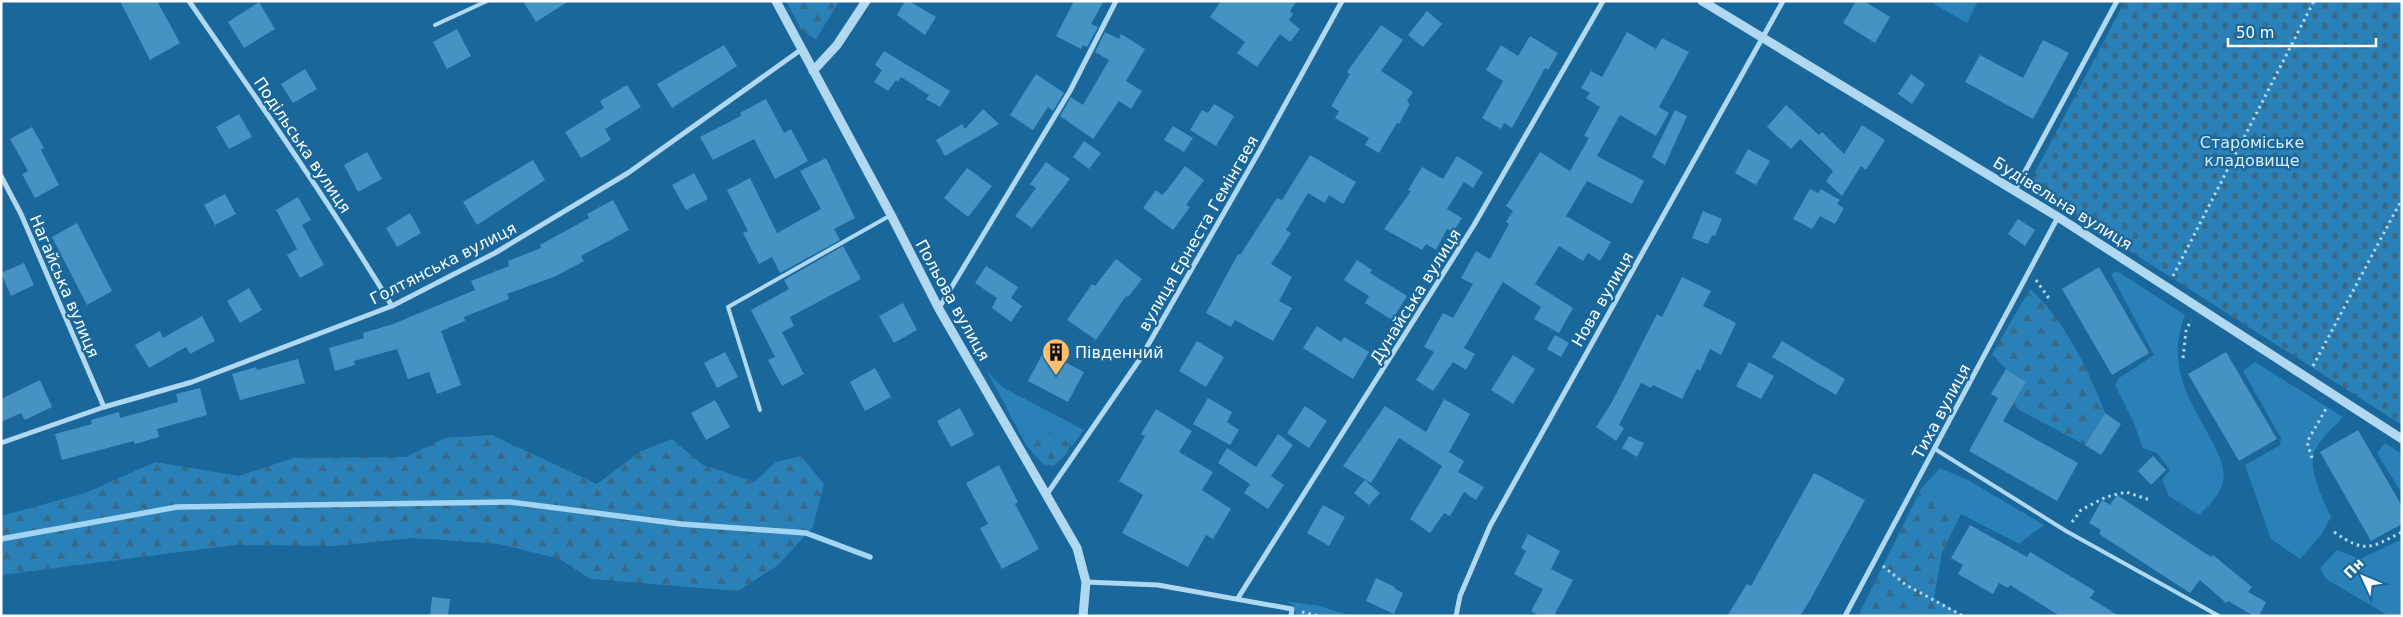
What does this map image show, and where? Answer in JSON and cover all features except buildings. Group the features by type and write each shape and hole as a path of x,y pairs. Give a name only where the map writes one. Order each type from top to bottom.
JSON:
{"street":[{"name":"Подільська вулиця","path":"189,1 286,139 392,306"},
{"name":"Польова вулиця","path":"776,1 891,215 938,309 1077,548 1086,582 1083,616"},
{"path":"813,71 838,45 866,1"},
{"path":"938,309 1070,90 1116,1"},
{"name":"вулиця Ернеста Гемінгвея","path":"1047,494 1140,359 1260,150 1342,1"},
{"name":"Дунайська вулиця","path":"1238,598 1454,257 1603,1"},
{"name":"Будівельна вулиця","path":"1702,1 2015,190 2402,439"},
{"name":"Нова вулиця","path":"1456,616 1460,596 1490,526 1783,1"},
{"path":"2015,190 2118,1"},
{"name":"Голтянська вулиця","path":"1,443 104,407 192,382 392,306 495,253 628,173 802,49"},
{"name":"Нагайська вулиця","path":"1,176 21,214 104,407"},
{"name":"Тиха вулиця","path":"1845,616 2058,217"},
{"path":"1086,582 1158,584 1292,609 1291,616"}],"lane":[{"path":"435,25 487,1"},
{"path":"760,410 728,307 891,215"},
{"path":"1935,449 2066,531 2219,616"}],"path":[{"path":"2167,287 2314,1"},
{"path":"2307,377 2402,199"},
{"path":"2028,274 2040,284 2050,300"},
{"path":"2183,358 2186,331 2198,307"},
{"path":"2312,458 2307,442 2334,395"},
{"path":"2066,531 2081,510 2106,497 2126,492 2150,500"},
{"path":"2334,532 2351,544 2371,548 2402,532"},
{"path":"1876,559 1906,585 1963,616"}],"green space":[{"path":"786,1 839,2 816,39 802,31"},
{"path":"1929,1 1978,1 1967,23"},
{"name":"Староміське кладовище","path":"2125,1 2402,1 2402,425 2028,186"},
{"path":"2117,271 2185,315 2178,350 2182,381 2219,455 2224,476 2220,491 2199,515 2169,496 2162,480 2170,470 2157,453 2143,448 2133,421 2115,385 2119,378 2154,355 2111,274"},
{"path":"2030,289 2054,315 2074,346 2105,413 2085,445 2012,406 2026,382 2006,369 1992,354"},
{"path":"2255,362 2343,417 2321,441 2313,457 2314,474 2317,484 2331,517 2321,535 2300,559 2271,539 2245,465 2280,445 2281,438 2243,371"},
{"path":"987,371 1002,387 1084,430 1071,447 1070,441 1055,434 1045,433 1029,435 1026,445"},
{"path":"1041,431 1061,435 1070,441 1067,452 1053,466 1043,464 1026,445 1029,435"},
{"path":"492,435 597,484 641,451 672,439 703,465 754,482 776,462 801,456 824,484 813,527 777,566 738,591 590,579 560,559 499,544 413,538 335,546 235,545 1,575 1,516 85,493 155,462 239,476 293,458 406,457 445,438"},
{"path":"2385,443 2402,454 2402,494 2377,453"},
{"path":"1940,468 1968,480 2044,525 2019,544 1961,514 1921,489"},
{"path":"1921,489 1961,514 1942,552 1934,598 1963,616 1858,616"},
{"path":"2402,539 2400,615 2389,616 2326,579 2320,568 2337,550 2360,559"},
{"path":"1285,601 1320,606 1351,616 1297,616 1293,605"}],"waterway":[{"path":"1,539 177,507 510,502 681,524 806,533 870,557"}],"place":[{"name":"Південний","path":"1056,376"}]}
